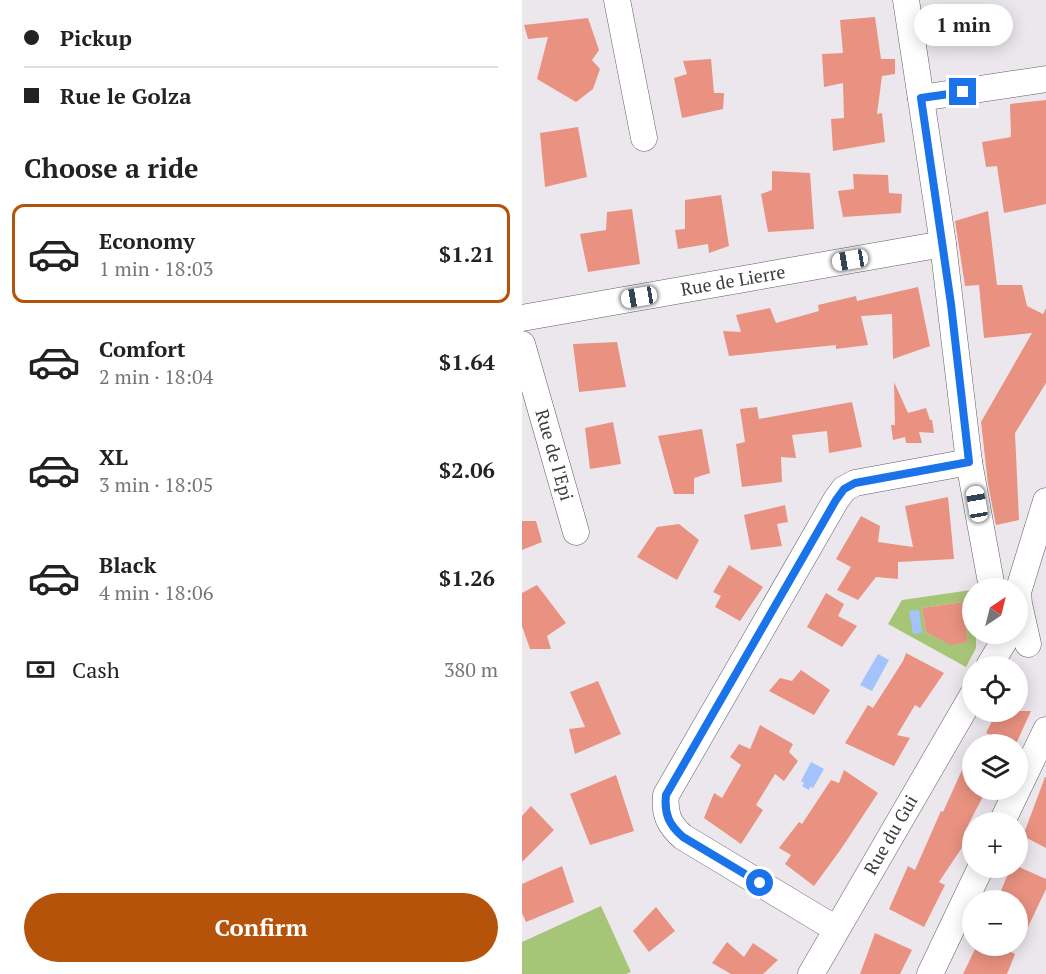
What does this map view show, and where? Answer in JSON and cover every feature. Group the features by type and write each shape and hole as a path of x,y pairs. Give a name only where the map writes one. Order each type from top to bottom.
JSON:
{"street":[{"path":"618,0 644,138"},
{"path":"906,0 943,244 969,462 990,578"},
{"path":"921,98 1046,79"},
{"name":"Rue de Lierre","path":"522,318 943,244"},
{"name":"Rue de l'Epi","path":"522,344 576,532"},
{"path":"836,929 683,837 668,819 665,807 666,795 844,489 855,483 969,462"},
{"path":"1022,578 1046,501"},
{"path":"1003,656 1020,644"},
{"name":"Rue du Gui","path":"811,974 962,713"},
{"path":"1007,812 1046,730"},
{"path":"930,974 976,878"}],"green space":[{"path":"962,591 962,602 922,608 926,632 951,644 976,644 976,648 972,656 962,656 962,665 888,624 902,600"},
{"path":"601,906 631,972 626,974 522,974 522,942"}],"water":[{"path":"919,610 922,633 913,634 909,611"},
{"path":"878,654 889,660 872,691 860,685"},
{"path":"811,762 824,769 813,788 810,787 809,790 802,786 804,783 801,781"}],"building":[{"path":"875,17 881,59 895,59 895,74 882,76 877,114 882,113 885,142 833,151 831,119 844,118 843,83 824,87 822,54 843,53 840,20"},
{"path":"588,18 599,50 592,60 600,69 593,89 576,102 537,79 548,37 528,39 524,25"},
{"path":"711,59 714,93 724,93 723,109 682,118 674,78 687,74 683,61"},
{"path":"1046,100 1046,204 1004,213 997,166 986,167 982,142 1011,137 1010,104"},
{"path":"578,127 587,177 545,187 540,133"},
{"path":"772,171 810,173 814,229 768,232 761,194 772,190"},
{"path":"853,174 888,175 889,193 902,194 901,213 843,217 838,191 854,189"},
{"path":"721,195 729,246 709,253 708,244 678,249 675,230 685,229 685,200"},
{"path":"632,209 640,264 588,272 580,234 606,230 607,212"},
{"path":"988,211 997,285 1022,285 1027,306 1043,314 1046,308 1046,383 1015,433 1019,520 996,525 988,484 981,422 1032,333 984,338 979,285 965,286 955,221"},
{"path":"918,287 930,346 893,359 892,314 861,316 868,345 836,349 836,345 729,356 723,331 741,332 736,315 770,308 776,323 819,311 818,305 856,296 857,301"},
{"path":"617,342 626,387 579,392 573,344"},
{"path":"894,382 908,413 926,408 932,420 934,433 919,432 922,443 906,443 905,437 893,440 891,425 895,425"},
{"path":"852,402 862,447 829,453 827,431 792,435 796,458 781,457 782,482 742,487 736,444 745,442 740,409 757,407 759,419"},
{"path":"613,422 621,464 590,469 585,428"},
{"path":"702,429 710,473 694,478 694,494 674,494 658,436"},
{"path":"948,497 954,559 898,562 898,579 876,577 858,600 837,590 851,567 836,559 861,516 880,526 878,542 913,547 905,506"},
{"path":"785,505 788,522 777,524 782,546 751,550 744,515"},
{"path":"522,521 536,521 542,542 522,550"},
{"path":"679,524 699,540 677,580 637,557 657,527"},
{"path":"729,565 763,587 740,621 715,607 721,596 713,592"},
{"path":"537,585 566,623 547,636 551,649 530,649 522,626 522,593"},
{"path":"826,593 844,604 838,616 857,626 842,647 807,627"},
{"path":"962,602 962,643 951,645 926,632 922,608"},
{"path":"906,653 944,673 920,708 915,705 897,735 910,738 894,766 845,743 868,705 873,708"},
{"path":"801,670 830,690 814,715 769,691 780,678 792,681"},
{"path":"598,681 621,734 575,754 569,729 585,727 570,692"},
{"path":"992,722 1026,722 1021,734 986,733"},
{"path":"760,725 793,744 789,752 798,761 784,781 775,774 756,805 763,810 741,844 704,818 714,793 722,798 741,765 730,757 739,744 750,749"},
{"path":"844,770 878,793 814,886 785,864 791,855 779,848 799,822 802,824 831,780 839,783"},
{"path":"962,770 962,800 981,800 975,812 962,812 962,847 939,882 945,885 924,927 889,909 908,866 915,870 941,811 943,812"},
{"path":"616,775 634,831 590,845 570,794"},
{"path":"1046,777 1046,848 1028,839 1028,823"},
{"path":"531,806 554,830 522,862 522,816"},
{"path":"562,866 574,902 526,922 522,913 522,884"},
{"path":"1028,871 1046,879 1046,889 1028,927 1028,890 1001,890 1006,878 1028,878"},
{"path":"656,907 675,931 649,952 633,931"},
{"path":"875,933 912,950 900,974 860,974"},
{"path":"727,942 744,957 753,943 778,960 763,974 731,974 712,963"},
{"path":"972,956 1014,956 1007,974 963,974"}],"route":[{"path":"760,883 683,837 674,829 665,807 666,795 844,489 855,483 969,462 951,304 921,98 963,92"}]}
